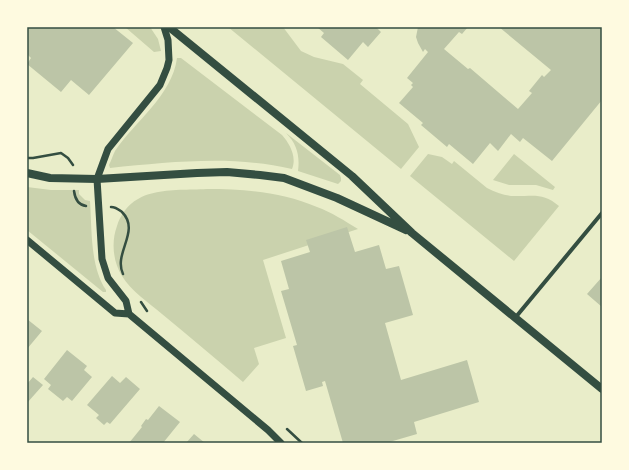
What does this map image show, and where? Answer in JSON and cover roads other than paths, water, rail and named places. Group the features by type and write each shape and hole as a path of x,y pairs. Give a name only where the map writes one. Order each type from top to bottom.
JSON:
{"main road":[{"path":"168,27 352,176 412,233 602,389"},
{"path":"27,173 50,178 97,179 227,172 284,178 338,198 412,233"}],"street":[{"path":"129,314 126,301 108,278 102,259 97,179 108,149 160,85 169,60 168,40 164,27"},
{"path":"515,318 602,213"},
{"path":"27,240 115,313 129,314 268,430 281,443"}]}
